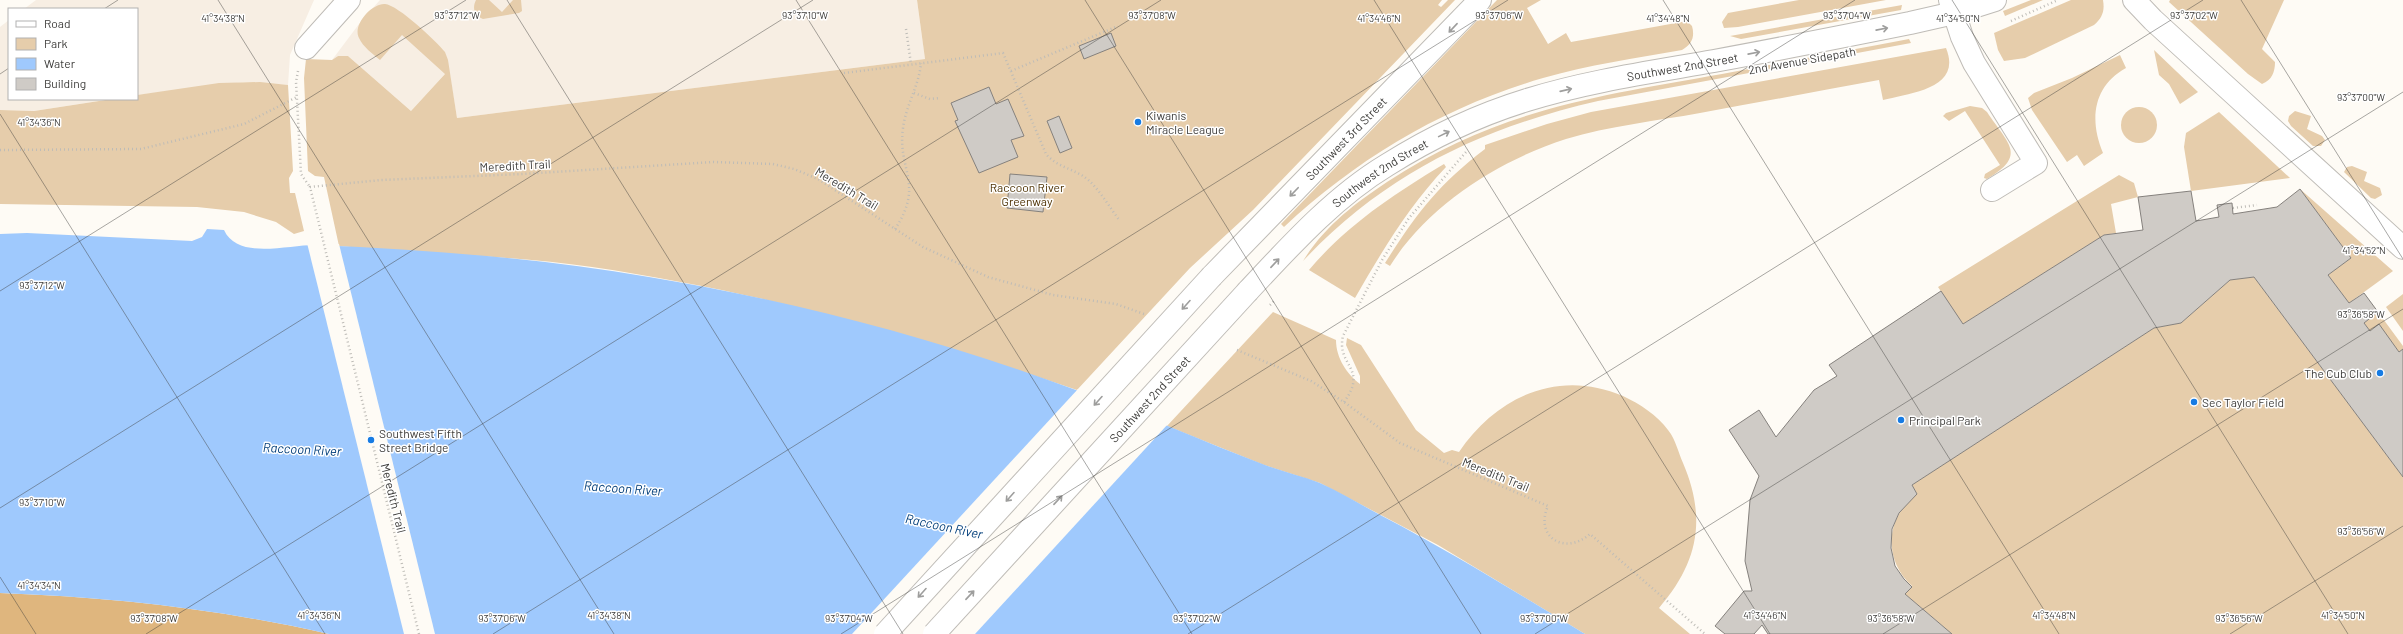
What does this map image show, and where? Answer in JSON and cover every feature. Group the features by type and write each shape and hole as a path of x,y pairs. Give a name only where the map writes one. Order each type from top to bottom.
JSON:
{"main road":[{"path":"306,48 349,0"},
{"name":"Southwest 3rd Street","path":"885,634 1212,276 1480,0"},
{"name":"Southwest 2nd Street","path":"934,634 1296,240 1346,195 1385,166 1476,118 1527,100 1607,80 1952,7 1995,0"},
{"path":"2134,0 2153,20 2403,248"},
{"path":"1952,7 1974,63 2036,163 1992,190"}],"path":[{"path":"2009,21 2058,0"},
{"path":"1010,71 1118,26"},
{"path":"906,29 911,64"},
{"path":"306,48 300,58 296,82 301,174 310,187"},
{"path":"844,73 1003,53 1046,154 1052,161 1083,176 1090,182 1120,221"},
{"path":"895,229 905,214 909,200 910,183 903,129 921,63"},
{"path":"914,93 930,99 940,98"},
{"path":"0,150 141,149 244,124 297,97"},
{"path":"1344,402 1352,391 1355,377 1341,345 1343,336 1359,303 1409,218 1471,147 1464,150"},
{"name":"Meredith Trail","path":"419,634 318,228 310,187 381,180 744,161 780,165 818,179 924,247 988,277 1053,295 1116,304 1146,315"},
{"path":"2233,208 2257,205"},
{"path":"1274,301 1279,295"},
{"name":"Meredith Trail","path":"1237,350 1311,381 1344,402 1400,443 1548,506 1544,522 1550,537 1565,544 1573,544 1583,541 1590,534 1705,634"}],"shaded area":[{"path":"36,0 314,0 290,55 288,85 243,82 138,95 138,8 25,8"},
{"path":"380,0 917,0 925,59 457,118 450,75 445,74 411,111 348,56 338,56 332,60 362,20"},
{"path":"8,21 8,100 106,100 34,111 0,110 0,27"},
{"path":"0,593 124,601 206,611 288,625 329,634 0,634"}],"green space":[{"path":"476,0 489,0 502,12 513,0 521,0 522,11 519,13 483,19 476,14 474,9"},
{"name":"Raccoon River Greenway","path":"917,0 1442,0 1438,5 1441,7 1448,0 1455,0 1253,210 1190,268 1077,390 957,351 838,317 777,302 655,277 560,263 339,246 324,177 315,176 308,171 304,78 306,59 332,60 338,56 348,56 411,111 445,74 402,35 380,60 366,47 359,38 358,27 364,16 369,11 380,5 385,4 399,10 434,40 445,52 448,60 457,118 925,59"},
{"path":"1497,0 1541,0 1527,8 1548,44 1566,33 1571,42 1687,21 1692,26 1693,37 1690,43 1682,50 1560,73 1507,90 1437,119 1404,137 1342,178 1284,227 1281,224"},
{"path":"1799,0 1886,0 1738,27 1724,28 1722,22 1728,13"},
{"path":"2031,0 2043,0 2005,16 2003,11"},
{"path":"2071,0 2103,0 2104,8 2101,17 2094,25 2025,58 2004,61 1998,50 1994,33"},
{"path":"2170,0 2284,0 2262,49 2275,62 2274,72 2271,78 2262,84 2248,74 2169,2"},
{"path":"1902,5 1901,10 1741,39 1730,36"},
{"path":"1909,39 1911,43 1598,101 1555,112 1514,125 1475,140 1438,158 1402,179 1368,203 1335,230 1303,261 1320,237 1340,217 1387,182 1428,158 1468,138 1508,122 1548,109 1632,90"},
{"path":"1946,48 1949,62 1947,72 1940,81 1931,87 1906,95 1883,100 1879,80 1616,127 1582,134 1540,148 1490,173 1444,205 1406,244 1390,266 1385,263 1418,214 1429,201 1454,175 1485,149 1485,145 1547,124 1591,112"},
{"path":"2154,50 2198,92 2180,104 2169,84 2159,75"},
{"path":"2120,55 2126,68 2115,75 2107,84 2101,94 2095,116 2096,128 2103,153 2084,166 2077,155 2067,162 2032,110 2028,98 2034,93 2072,78"},
{"path":"260,82 288,85 293,171 289,178 290,193 295,193 304,231 294,234 276,222 244,212 197,207 0,204 0,110 34,111 106,100 138,100 138,95 219,83"},
{"path":"1970,106 1982,108 1987,112 2007,141 2010,148 2011,156 2007,163 2000,171 1987,179 1984,178 1985,174 2000,165 1965,111 1949,121 1943,116 1946,113"},
{"path":"2139,107 2152,112 2157,125 2152,138 2139,143 2126,138 2121,125 2126,112"},
{"path":"2295,111 2311,116 2307,129 2322,136 2325,140 2321,146 2313,146 2291,126 2288,121 2289,116"},
{"path":"2219,112 2290,178 2191,191 2184,147 2186,133"},
{"path":"1444,164 1446,167 1408,213 1375,263 1355,298 1309,270 1339,239 1372,211"},
{"path":"2352,166 2367,172 2364,181 2380,188 2382,195 2375,199 2371,198 2344,172 2347,167"},
{"path":"2119,175 2134,183 2138,197 2111,204 2116,233 2104,235 1963,324 1938,287"},
{"path":"2300,189 2393,271 2349,303 2328,275 2351,258"},
{"name":"Sec Taylor Field","path":"2254,277 2403,477 2403,634 1952,634 1905,594 1912,586 1903,576 1896,564 1892,552 1892,539 1894,526 1899,514 1906,503 1917,494 1912,485 2154,328 2181,323 2230,280"},
{"path":"2403,294 2403,331 2386,307"},
{"path":"1273,312 1336,340 1336,347 1343,365 1360,384 1360,376 1346,345 1347,338 1361,345 1416,430 1444,453 1452,450 1459,452 1474,433 1491,416 1510,403 1530,393 1552,387 1575,385 1599,388 1623,396 1648,410 1659,419 1671,434 1677,446 1690,483 1695,503 1695,540 1690,557 1683,574 1659,608 1690,634 1585,634 1438,545 1320,483 1264,465 1167,426"},
{"path":"2378,312 2403,346 2403,349 2399,352 2379,325 2370,331 2364,323"}],"water":[{"name":"Raccoon River","path":"207,229 224,230 231,240 252,248 266,249 317,245 401,249 525,260 608,270 758,298 866,323 919,338 1024,371 1124,408 1265,465 1320,483 1486,574 1585,634 329,634 288,625 206,611 124,601 0,593 0,234 27,233 192,241 202,237"}],"pier":[{"name":"Southwest Fifth Street Bridge","path":"307,243 339,244 435,634 404,634"},
{"path":"1078,389 1168,424 975,634 852,634"}],"building":[{"path":"1111,33 1116,46 1084,59 1079,46"},
{"path":"989,87 996,104 1008,99 1024,136 1011,140 1018,157 979,173 955,121 958,120 951,103"},
{"path":"1059,116 1072,148 1060,153 1047,121"},
{"path":"1010,174 1047,177 1043,212 1007,208"},
{"name":"Principal Park","path":"2300,189 2351,258 2328,275 2349,303 2364,293 2378,312 2364,323 2370,331 2379,324 2399,352 2403,349 2403,477 2254,277 2230,280 2181,323 2154,328 1912,485 1917,494 1899,513 1892,529 1891,548 1895,566 1912,587 1905,594 1952,634 1768,634 1762,625 1754,634 1725,634 1715,626 1744,591 1752,591 1745,561 1750,500 1759,476 1729,430 1759,410 1776,437 1814,390 1837,376 1829,365 1941,291 1963,324 2104,235 2143,230 2138,197 2191,191 2196,221 2219,217 2217,205 2232,203 2233,214 2277,207"}],"place":[{"name":"Kiwanis Miracle League","path":"1138,122"},
{"name":"The Cub Club","path":"2380,373"},
{"name":"Sec Taylor Field","path":"2194,402"},
{"name":"Principal Park","path":"1901,420"},
{"name":"Southwest Fifth Street Bridge","path":"371,440"}]}
